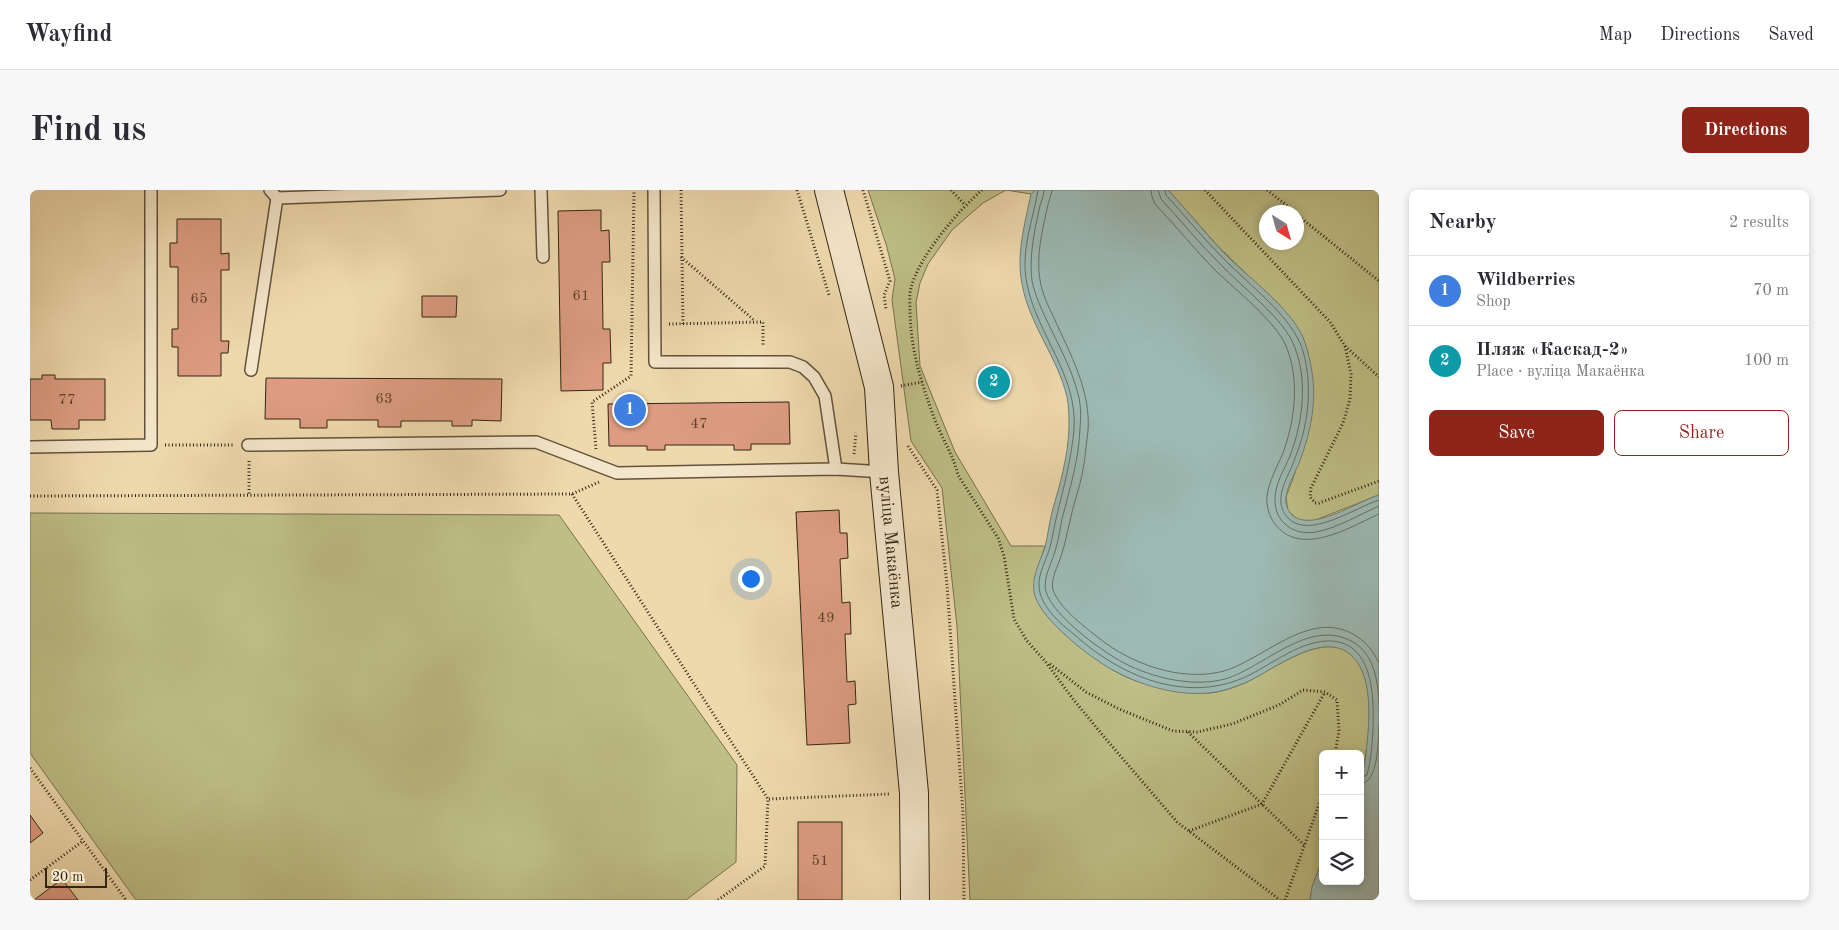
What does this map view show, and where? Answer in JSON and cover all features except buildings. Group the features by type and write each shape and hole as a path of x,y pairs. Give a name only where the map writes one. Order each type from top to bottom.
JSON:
{"street":[{"name":"вуліца Макаёнка","path":"829,190 879,387 884,472 914,794 915,900"}],"lane":[{"path":"30,447 151,446 151,190"},
{"path":"251,370 273,194 500,190"},
{"path":"541,190 543,257"},
{"path":"654,190 655,362 790,362 803,367 814,377 826,396 836,469"},
{"path":"248,444 536,442 617,474 836,469 884,472"}],"path":[{"path":"598,467 592,402 631,376 634,190"},
{"path":"681,190 682,324"},
{"path":"797,190 831,304"},
{"path":"863,190 890,281 884,295 887,314"},
{"path":"951,190 965,205"},
{"path":"982,190 965,205 918,268 910,289 910,328 915,362 934,417 956,465 958,475 998,538 1004,556 1014,619 1027,641 1046,661 1073,699 1177,822 1280,900"},
{"path":"1205,190 1330,322 1344,346 1351,374 1350,400 1343,423 1311,488 1310,497 1315,503 1320,503 1379,481"},
{"path":"1267,190 1286,205"},
{"path":"1304,220 1379,281"},
{"path":"681,257 756,322"},
{"path":"655,324 763,322 764,362"},
{"path":"1344,346 1379,377"},
{"path":"898,387 922,382"},
{"path":"853,470 856,430"},
{"path":"151,446 248,444 249,495"},
{"path":"907,444 937,490 947,586 963,804 964,900"},
{"path":"30,496 572,494 617,474"},
{"path":"572,494 768,799 765,866 718,900"},
{"path":"1046,661 1086,692 1119,709 1173,730 1187,732 1197,732 1232,724 1279,705 1304,690 1325,692 1337,700 1339,731 1336,750"},
{"path":"1189,831 1262,804 1325,692"},
{"path":"1187,732 1304,845"},
{"path":"30,768 126,900"},
{"path":"768,799 914,794"},
{"path":"1286,900 1322,795"},
{"path":"30,880 83,841"}],"green space":[{"path":"868,190 1006,190 983,203 952,230 928,264 920,283 916,303 920,366 955,452 1011,546 1045,546 1036,575 1036,595 1045,613 1067,635 1114,671 1136,681 1203,693 1212,693 1232,688 1291,658 1324,647 1339,648 1352,655 1362,670 1366,682 1369,710 1368,741 1364,764 1364,750 1319,750 1319,869 1312,887 1310,900 970,900 957,626 942,488 911,441 892,300 895,279 886,244"},
{"path":"1006,190 1035,190 1031,194"},
{"path":"1168,190 1379,190 1379,495 1313,521 1298,520 1288,511 1286,497 1295,473 1310,362 1302,336 1286,313 1216,244"},
{"path":"30,513 559,515 737,765 736,862 686,900 136,900 30,753"}],"water":[{"path":"1035,190 1168,190 1229,258 1279,304 1296,324 1302,335 1308,351 1313,379 1313,409 1310,429 1287,492 1288,510 1299,519 1310,520 1334,514 1379,495 1379,900 1310,900 1312,887 1319,869 1319,885 1364,885 1364,767 1369,706 1365,678 1353,657 1342,649 1329,647 1315,649 1300,654 1247,682 1228,689 1196,693 1171,691 1133,680 1101,663 1056,627 1035,596 1035,577 1045,547 1063,470 1069,420 1068,401 1063,383 1031,313 1020,273 1022,239 1031,194"}],"place":[{"name":"Пляж «Каскад-2»","path":"994,382"},
{"name":"Wildberries","path":"630,410"}]}
